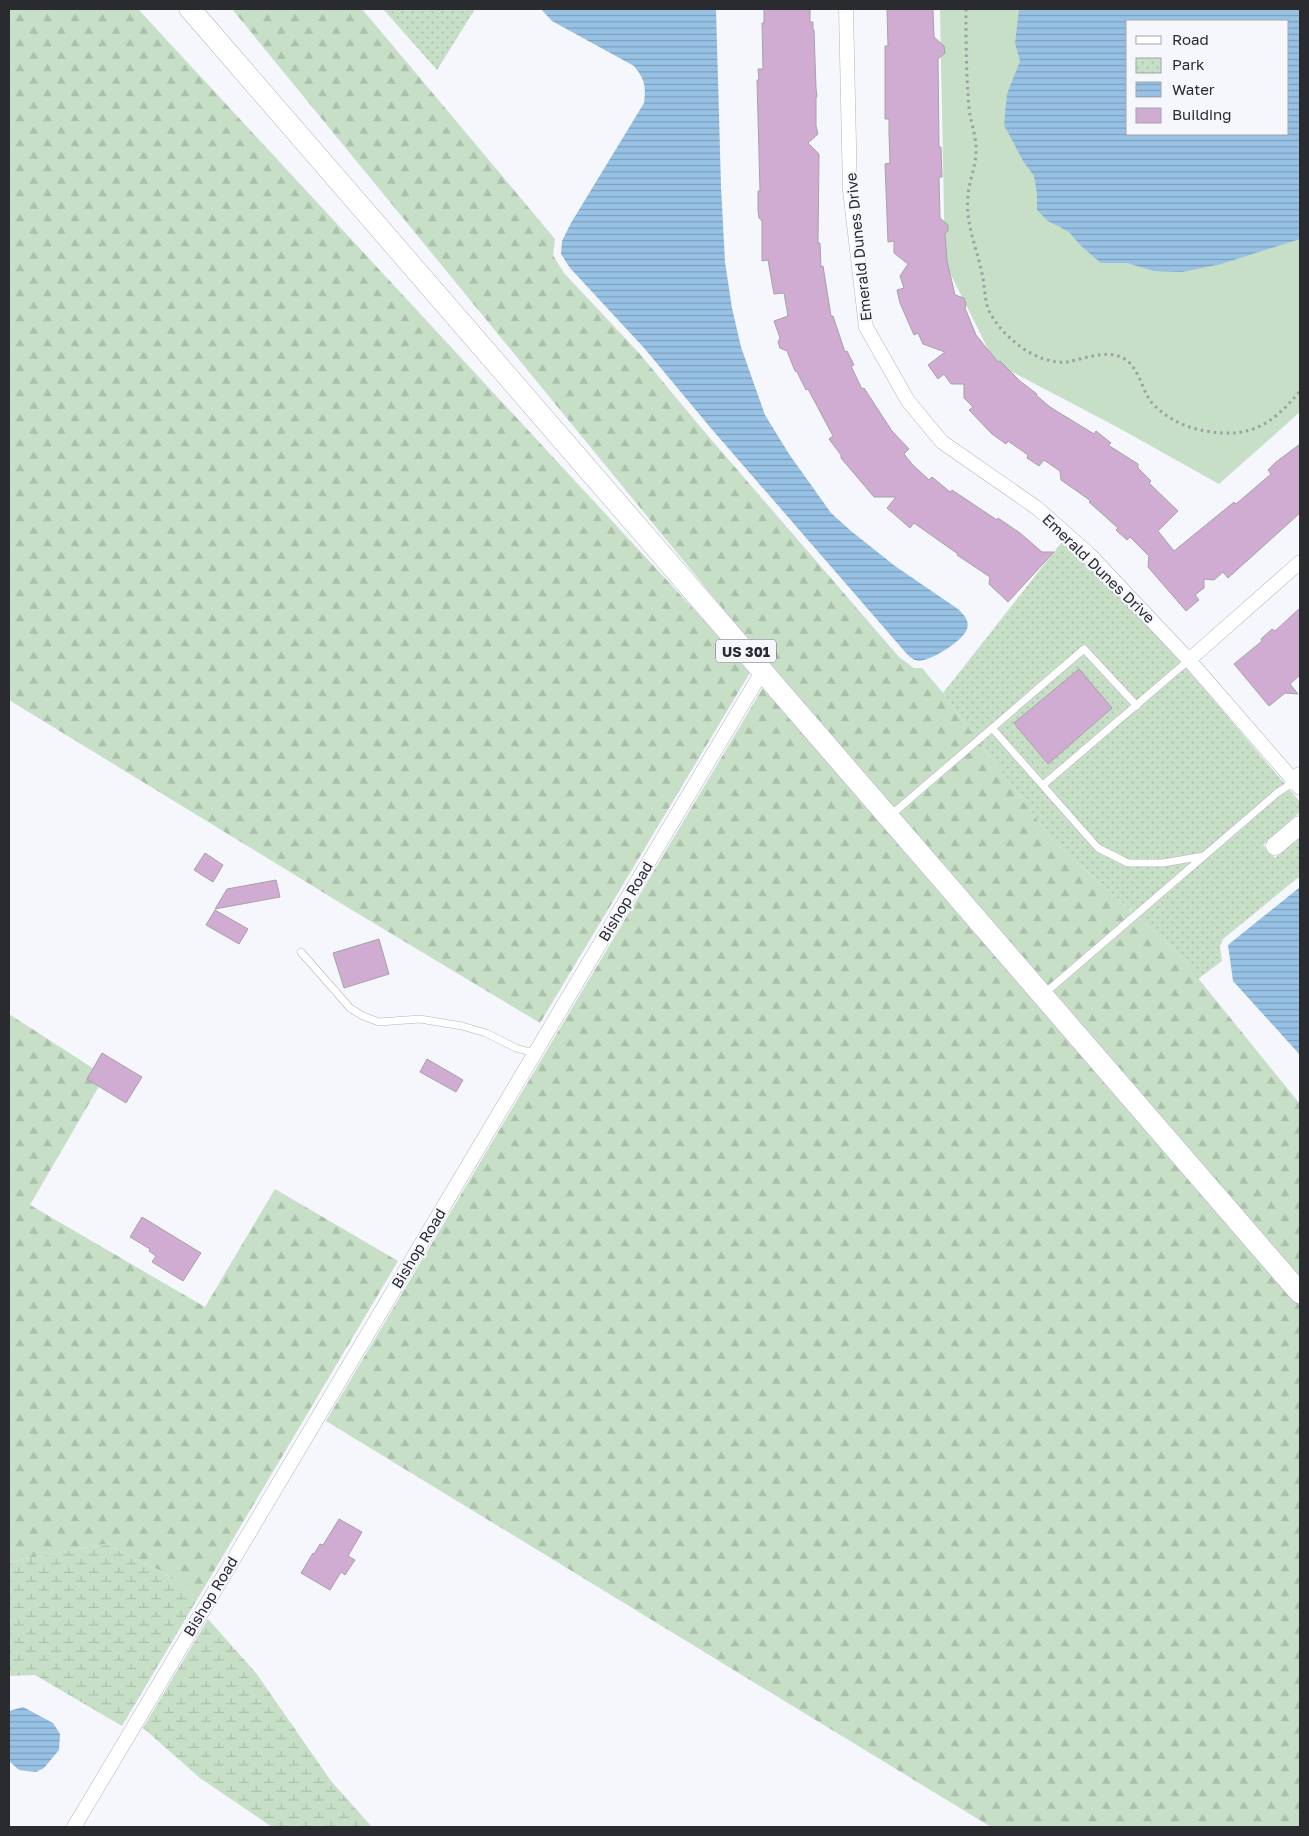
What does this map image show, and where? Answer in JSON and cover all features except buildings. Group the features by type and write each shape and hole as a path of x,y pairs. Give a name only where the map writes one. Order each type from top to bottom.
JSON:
{"main road":[{"name":"US 301","path":"190,9 1300,1293"}],"street":[{"name":"Emerald Dunes Drive","path":"846,9 845,53 850,190 866,327 908,401 942,442 1037,508 1089,554 1189,660 1298,782"},
{"path":"1189,660 1300,562"},
{"name":"Bishop Road","path":"74,1827 763,670"},
{"path":"1276,846 1300,825"}],"lane":[{"path":"889,817 1084,649 1137,706"},
{"path":"1043,785 1189,660"},
{"path":"992,728 1098,848 1128,863 1163,862 1206,855"},
{"path":"1043,995 1277,793 1298,782"},
{"path":"301,952 350,1008 363,1016 379,1022 420,1019 462,1026 486,1033 516,1048 534,1053"}],"path":[{"path":"966,9 969,105 976,147 976,159 968,196 968,217 978,254 989,311 1007,335 1024,350 1041,359 1050,361 1068,361 1098,355 1122,358 1132,366 1154,405 1177,421 1195,430 1231,434 1252,430 1286,408 1300,390"}],"green space":[{"path":"11,9 138,9 751,671 540,1023 9,700 9,12"},
{"path":"232,9 362,9 555,239 553,255 564,273 639,353 899,657 914,668 922,668 943,693 1053,841 1176,951 1300,1104 1300,1280 774,670 775,668 768,664"},
{"path":"383,9 475,9 437,70"},
{"path":"940,9 1300,9 1300,412 1219,484 1117,427 995,363 945,263"},
{"path":"1062,542 1126,603 1156,635 1300,802 1300,812 1263,845 1275,858 1300,837 1300,876 1223,939 1220,946 1222,961 1198,979 1176,951 1053,841 943,693"},
{"path":"764,686 1300,1306 1300,1827 991,1827 326,1421"},
{"path":"9,1014 105,1076 30,1205 205,1307 275,1189 398,1261 198,1598 161,1571 105,1544 9,1562"},
{"path":"105,1544 161,1571 198,1598 122,1726 35,1675 9,1676 9,1562"},
{"path":"208,1619 256,1673 331,1781 372,1827 272,1827 200,1778 143,1728"}],"water":[{"path":"541,9 716,9 725,262 732,308 741,347 765,415 789,454 831,513 895,566 964,615 968,623 967,629 952,645 936,655 921,661 914,659 906,653 709,426 645,349 570,268 561,254 562,241 644,103 645,88 643,79 634,66 552,21"},
{"path":"1019,9 1300,9 1300,239 1221,264 1182,272 1154,271 1127,263 1101,263 1081,246 1069,232 1048,221 1037,210 1034,176 1023,161 1004,125 1007,94 1020,61 1015,43"},
{"path":"1300,887 1300,1055 1233,981 1228,945"},
{"path":"23,1707 53,1723 60,1734 59,1750 44,1768 36,1772 19,1770 9,1761 9,1711"}]}
